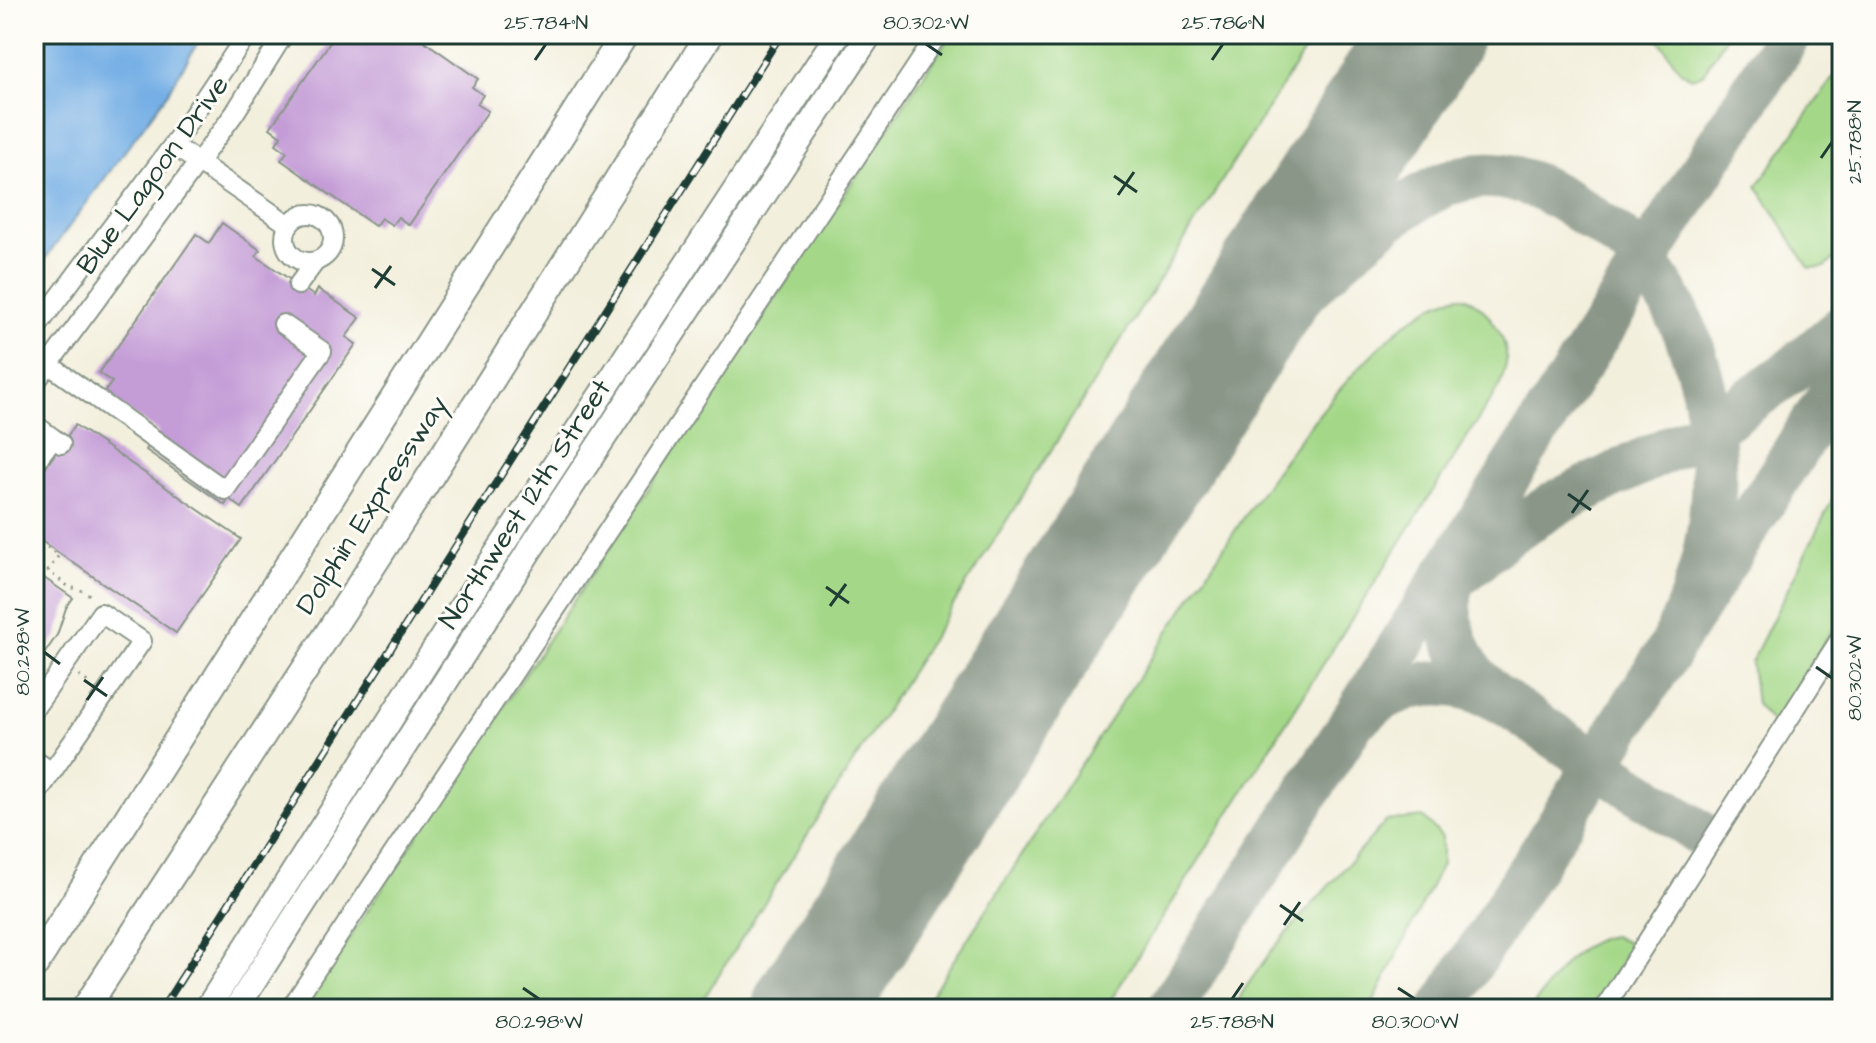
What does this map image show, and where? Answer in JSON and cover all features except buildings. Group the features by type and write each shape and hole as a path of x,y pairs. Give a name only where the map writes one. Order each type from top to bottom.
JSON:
{"highway":[{"name":"Dolphin Expressway","path":"34,966 625,34"},
{"name":"Dolphin Expressway","path":"85,1009 440,461 710,34"}],"main road":[{"name":"Northwest 12th Street","path":"207,1009 457,614 838,34"},
{"name":"Northwest 12th Street","path":"236,1009 531,548 870,34"}],"street":[{"name":"Blue Lagoon Drive","path":"34,331 173,145 247,34"},
{"name":"Blue Lagoon Drive","path":"34,384 41,360 199,163 284,34"},
{"path":"290,1009 938,34"},
{"path":"173,145 289,225"},
{"path":"301,215 317,215 329,224 334,239 332,247 315,262 300,261 289,253 285,239 289,225 301,215"},
{"path":"298,285 315,262"},
{"path":"41,360 225,490 322,351 283,324"},
{"path":"34,424 57,441 34,464"},
{"path":"34,709 101,613 142,641 34,798"},
{"path":"1604,1009 1842,636"},
{"path":"34,760 52,772"}],"path":[{"path":"34,538 59,555 48,571 69,587 84,591 98,600 101,613"}],"green space":[{"path":"951,34 1315,34 697,1009 302,1009"},
{"path":"1655,34 1728,34 1703,74 1692,78 1681,72"},
{"path":"1842,65 1842,252 1825,267 1809,268 1757,186"},
{"path":"1459,296 1481,308 1502,339 1506,362 1500,385 1108,1004 1103,1009 922,1009 1147,663 1252,505 1309,426 1388,339 1424,311"},
{"path":"1842,480 1842,614 1773,724 1756,704 1751,663"},
{"path":"1423,817 1442,837 1442,864 1370,1009 1235,1009 1242,993 1271,951 1386,821"},
{"path":"1613,936 1632,945 1592,1009 1530,1009 1576,953 1599,939"}],"water":[{"path":"34,34 203,34 165,97 34,274"}],"taxiway":[{"path":"1170,1009 1789,34"},
{"path":"1050,628 1190,428 1266,333 1308,289 1373,230 1419,198 1462,179 1497,176 1547,191 1627,244 1657,280 1677,314 1693,351 1711,431 1712,511 1699,576 1668,654"},
{"path":"1464,571 1505,535 1558,502 1710,429 1791,371 1842,328"},
{"path":"1442,1009 1842,377"},
{"path":"1456,565 1449,603 1455,640 1472,672 1500,699"},
{"path":"1359,716 1392,693 1410,687 1448,684 1485,693 1504,702 1700,833"},
{"path":"811,1009 820,990"}],"runway":[{"path":"808,1009 1427,34"}],"railway":[{"path":"162,1009 781,34"}]}
